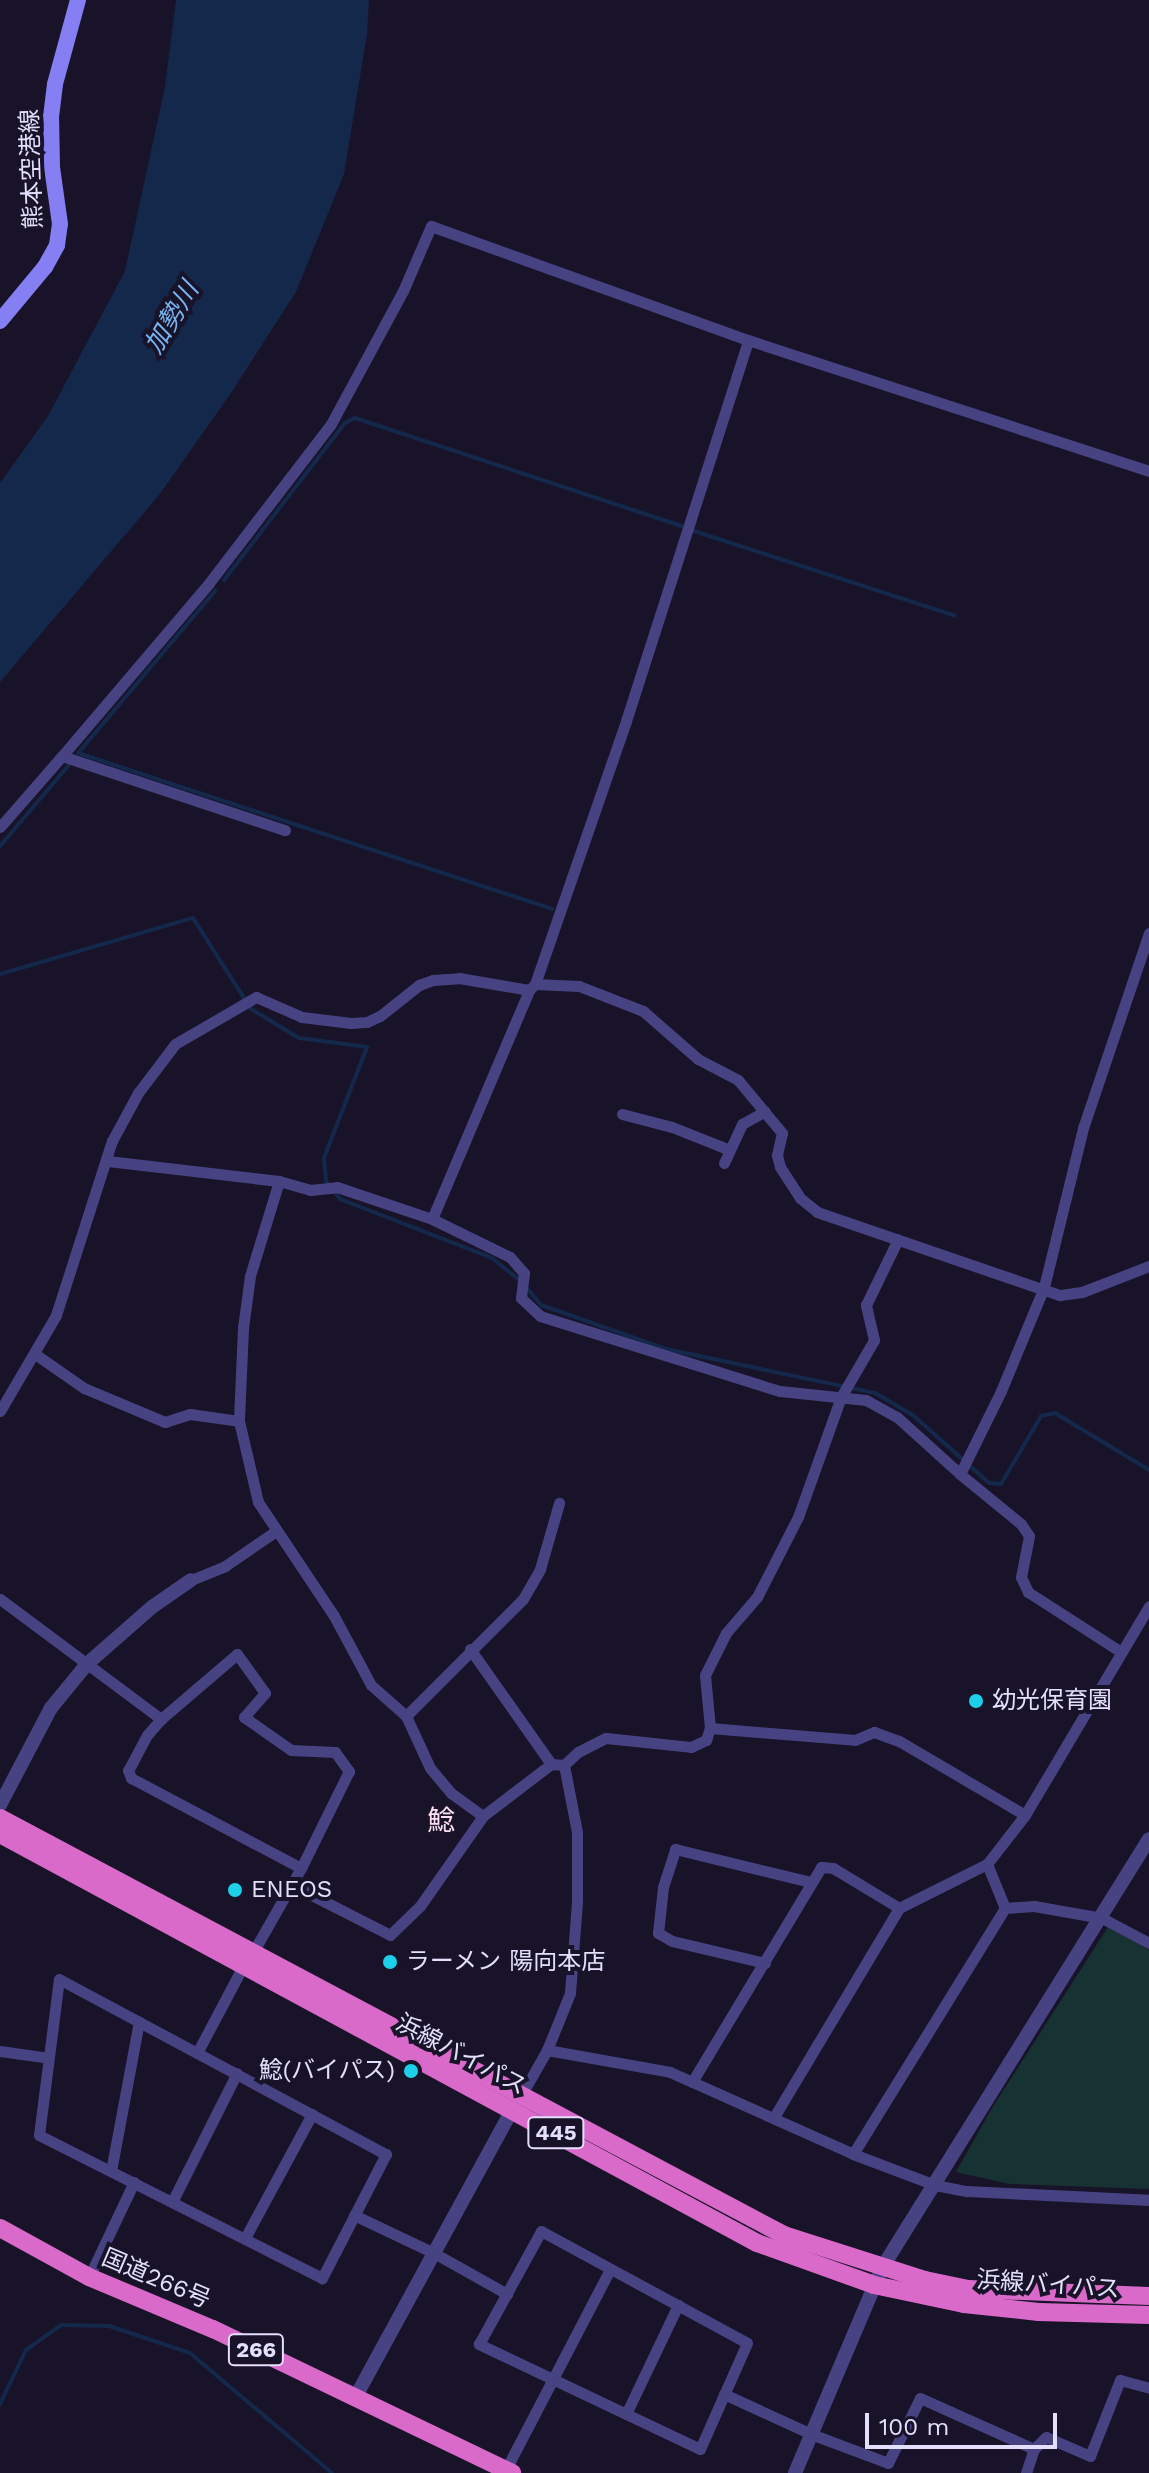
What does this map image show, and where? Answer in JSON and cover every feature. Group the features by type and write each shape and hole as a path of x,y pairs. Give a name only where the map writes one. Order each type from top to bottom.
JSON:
{"highway":[{"name":"浜線バイパス","path":"0,1818 248,1959"},
{"name":"浜線バイパス","path":"0,1834 248,1959 517,2102 757,2243 878,2276 964,2304 1039,2312 1149,2315"},
{"name":"国道266号","path":"0,2228 89,2277 213,2329 508,2472"},
{"name":"浜線バイパス","path":"878,2276 968,2289 1149,2296"}],"main road":[{"name":"熊本空港線","path":"0,321 45,267 57,245 60,224 52,167 51,117 55,84 78,0"}],"street":[{"path":"0,827 209,583 331,424 403,291 431,226 748,340 1149,471"},
{"path":"432,1219 532,987 626,721 748,340"},
{"path":"62,756 285,830"},
{"path":"960,1474 1001,1391 1044,1287 1083,1128 1149,933"},
{"path":"0,1411 56,1315 118,1128 156,1067 184,1037 256,997 302,1017 351,1023 367,1022 380,1016 419,985 433,980 459,978 532,987 579,986 643,1011 698,1059 738,1080 782,1133 777,1155 800,1198 817,1212 1060,1295 1082,1292 1149,1266"},
{"path":"724,1163 742,1124 765,1111"},
{"path":"622,1114 672,1127 730,1150"},
{"path":"108,1161 279,1181 310,1190 337,1187 432,1219 510,1257 524,1273 521,1298 540,1316 780,1391 866,1400 897,1417 1021,1524 1029,1536 1021,1577 1028,1592 1121,1652"},
{"path":"279,1181 250,1276 239,1421 258,1502 334,1616 371,1685 406,1716 430,1768 451,1793 483,1816"},
{"path":"292,1885 390,1935 420,1906 483,1816 551,1764 564,1765 578,1752 606,1738 691,1747 706,1740 710,1728 705,1675 726,1633 757,1597 798,1517 841,1397 874,1340 866,1305 898,1239"},
{"path":"35,1354 84,1388 165,1422 190,1414 239,1421"},
{"path":"406,1716 523,1599 540,1569 559,1503"},
{"path":"0,1805 51,1708 87,1664 152,1607 191,1580 225,1566 276,1531"},
{"path":"0,1599 161,1719"},
{"path":"774,2117 899,1908 987,1864 1025,1815 1149,1606"},
{"path":"470,1649 551,1764"},
{"path":"197,2053 292,1885 301,1868 349,1771 335,1752 291,1750 244,1717 265,1693 237,1654 161,1719 147,1735 128,1770 131,1778 301,1868"},
{"path":"710,1728 855,1740 874,1732 899,1741 1025,1815"},
{"path":"355,2398 547,2050 570,1993 577,1902 577,1832 564,1765"},
{"path":"795,2473 878,2276 1149,1839"},
{"path":"765,1963 672,1941 658,1933 663,1887 675,1849 810,1882"},
{"path":"987,1864 1005,1908"},
{"path":"692,2082 821,1867 833,1868 899,1908"},
{"path":"1005,1908 1034,1906 1102,1918 1149,1943"},
{"path":"853,2154 1005,1908"},
{"path":"59,1979 139,2022 386,2154 322,2278 173,2200 39,2135 59,1979"},
{"path":"111,2171 139,2022"},
{"path":"547,2050 670,2072 853,2154 935,2185 967,2191 1149,2200"},
{"path":"0,2051 49,2058"},
{"path":"173,2200 237,2073"},
{"path":"245,2238 312,2114"},
{"path":"89,2277 134,2182"},
{"path":"354,2215 434,2253 507,2294"},
{"path":"541,2231 610,2269 747,2343 700,2449 479,2344 541,2231"},
{"path":"508,2472 610,2269"},
{"path":"626,2414 678,2305"},
{"path":"1026,2473 1034,2449 1046,2437 1090,2456 1120,2380 1149,2388"},
{"path":"724,2394 811,2434 888,2463 920,2398 1034,2449"}],"green space":[{"path":"1108,1927 1149,1950 1149,2189 1009,2184 956,2172 992,2108"}],"water":[{"name":"加勢川","path":"176,0 369,0 367,34 344,174 296,292 229,396 159,495 0,682 0,483 48,416 125,271 165,87"}],"waterway":[{"path":"224,580 345,423 355,418 682,526"},
{"path":"694,531 955,616"},
{"path":"215,591 78,753 552,909"},
{"path":"0,846 68,766"},
{"path":"0,974 193,918 251,1009 299,1038 367,1047 324,1158 326,1181 340,1199 492,1258 520,1281"},
{"path":"526,1287 541,1305 666,1349 875,1393 914,1416 989,1483 1001,1484 1041,1416 1055,1413 1149,1470"},
{"path":"0,2404 26,2350 61,2325 109,2326 190,2353 332,2473"}],"place":[{"name":"幼光保育園","path":"976,1701"},
{"name":"ENEOS","path":"235,1890"},
{"name":"ラーメン 陽向本店","path":"390,1962"},
{"name":"鯰(バイパス)","path":"411,2071"}],"district":[{"name":"鯰","path":"441,1821"}]}
